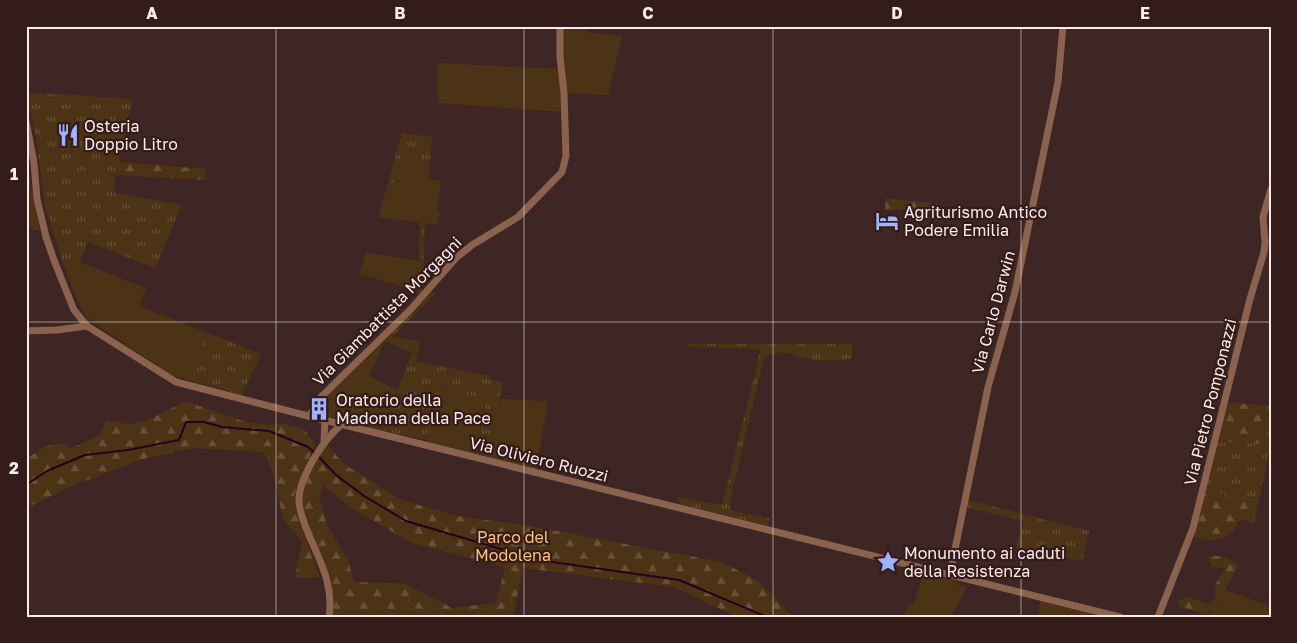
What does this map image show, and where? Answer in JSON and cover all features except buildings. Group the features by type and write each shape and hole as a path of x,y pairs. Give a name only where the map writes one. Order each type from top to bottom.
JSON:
{"street":[{"name":"Via Giambattista Morgagni","path":"309,416 320,397 410,310 464,250 518,217 562,172 566,156 560,26"},
{"name":"Via Carlo Darwin","path":"950,574 988,387 1015,292 1058,82 1063,26"},
{"name":"Via Oliviero Ruozzi","path":"26,121 34,163 37,199 46,237 74,310 87,326 176,382 1120,617"},
{"name":"Via Pietro Pomponazzi","path":"1158,617 1193,528 1250,299 1264,252 1263,217 1271,189"},
{"path":"26,331 57,330 87,326"},
{"path":"324,441 325,420"},
{"path":"328,617 331,600 329,584 304,523 299,504 307,471 324,441 342,424"}],"green space":[{"path":"560,26 583,26 590,33 622,36 608,95 564,93 564,112 438,103 437,63 561,69"},
{"path":"26,92 132,99 113,192 182,205 155,268 88,242 80,262 62,260 45,207 36,138 32,116 26,105"},
{"path":"402,133 432,137 429,172 416,170 418,161 393,184 388,183"},
{"path":"26,148 31,188 40,231 26,228"},
{"path":"400,158 418,161 416,170 429,172 428,179 441,181 437,211 440,213 437,225 378,217 388,183 393,183"},
{"path":"119,162 206,169 205,180 117,175"},
{"path":"886,198 939,204 936,220 928,219 907,210 885,210"},
{"path":"420,222 425,223 422,297 429,290 436,293 393,336 387,336 417,303"},
{"path":"366,252 419,261 418,291 359,274"},
{"path":"62,260 80,262 146,288 139,306 208,333 186,379 173,376 87,318 76,298"},
{"path":"208,333 261,354 242,395 186,379"},
{"path":"386,336 417,341 412,353 385,341 369,376 397,390 381,430 314,413 320,401"},
{"path":"417,341 421,342 416,361 490,376 490,379 503,382 494,427 483,455 475,453 486,400 441,388 427,440 381,430"},
{"path":"687,344 852,344 852,359 815,360 783,352 764,357 729,505 732,511 769,518 768,526 679,504 679,497 722,505 761,349 687,347"},
{"path":"440,388 486,399 474,457 426,445"},
{"path":"501,399 548,401 536,472 483,459 486,442 491,435"},
{"path":"185,401 243,421 267,425 285,424 304,429 315,444 294,496 297,515 320,577 295,578 302,541 283,519 274,476 264,452 195,448 143,459 72,486 26,508 26,459 46,446 65,443 69,449 100,435 106,421 127,424 136,423 158,415"},
{"path":"1224,402 1271,406 1267,444 1215,441"},
{"path":"1271,412 1271,444 1258,505 1203,488 1215,441 1266,444"},
{"name":"Parco del Modolena","path":"324,441 344,464 399,499 457,516 530,526 722,562 760,582 793,617 737,617 674,587 523,568 513,617 329,617 331,600 301,514 302,485","holes":["323,485 351,508 412,543 505,567 496,603 452,608 405,584 354,582 348,560 327,525 319,496"]},
{"path":"1203,488 1258,505 1254,523 1239,519 1231,533 1219,539 1205,540 1190,535"},
{"path":"965,499 1089,531 1082,561 1016,548 1024,521 963,507"},
{"path":"1208,556 1222,556 1239,565 1225,590 1206,615 1179,606 1179,600 1188,597 1209,604 1216,597 1215,585 1225,569 1212,566"},
{"path":"923,573 958,581 959,585 967,587 951,617 904,617 908,603 914,604"},
{"path":"1225,590 1271,606 1271,617 1206,617"},
{"path":"1041,596 1090,612 1093,617 1037,617"}],"waterway":[{"path":"26,485 47,471 85,455 128,450 179,440 186,422 204,422 222,427 269,431 308,447 315,453"},
{"path":"318,456 336,475 364,496 406,521 538,560 679,580 767,617"}],"place":[{"name":"Osteria Doppio Litro","path":"68,135"},
{"name":"Agriturismo Antico Podere Emilia","path":"887,221"},
{"name":"Oratorio della Madonna della Pace","path":"319,409"},
{"name":"Monumento ai caduti della Resistenza","path":"888,562"}]}
